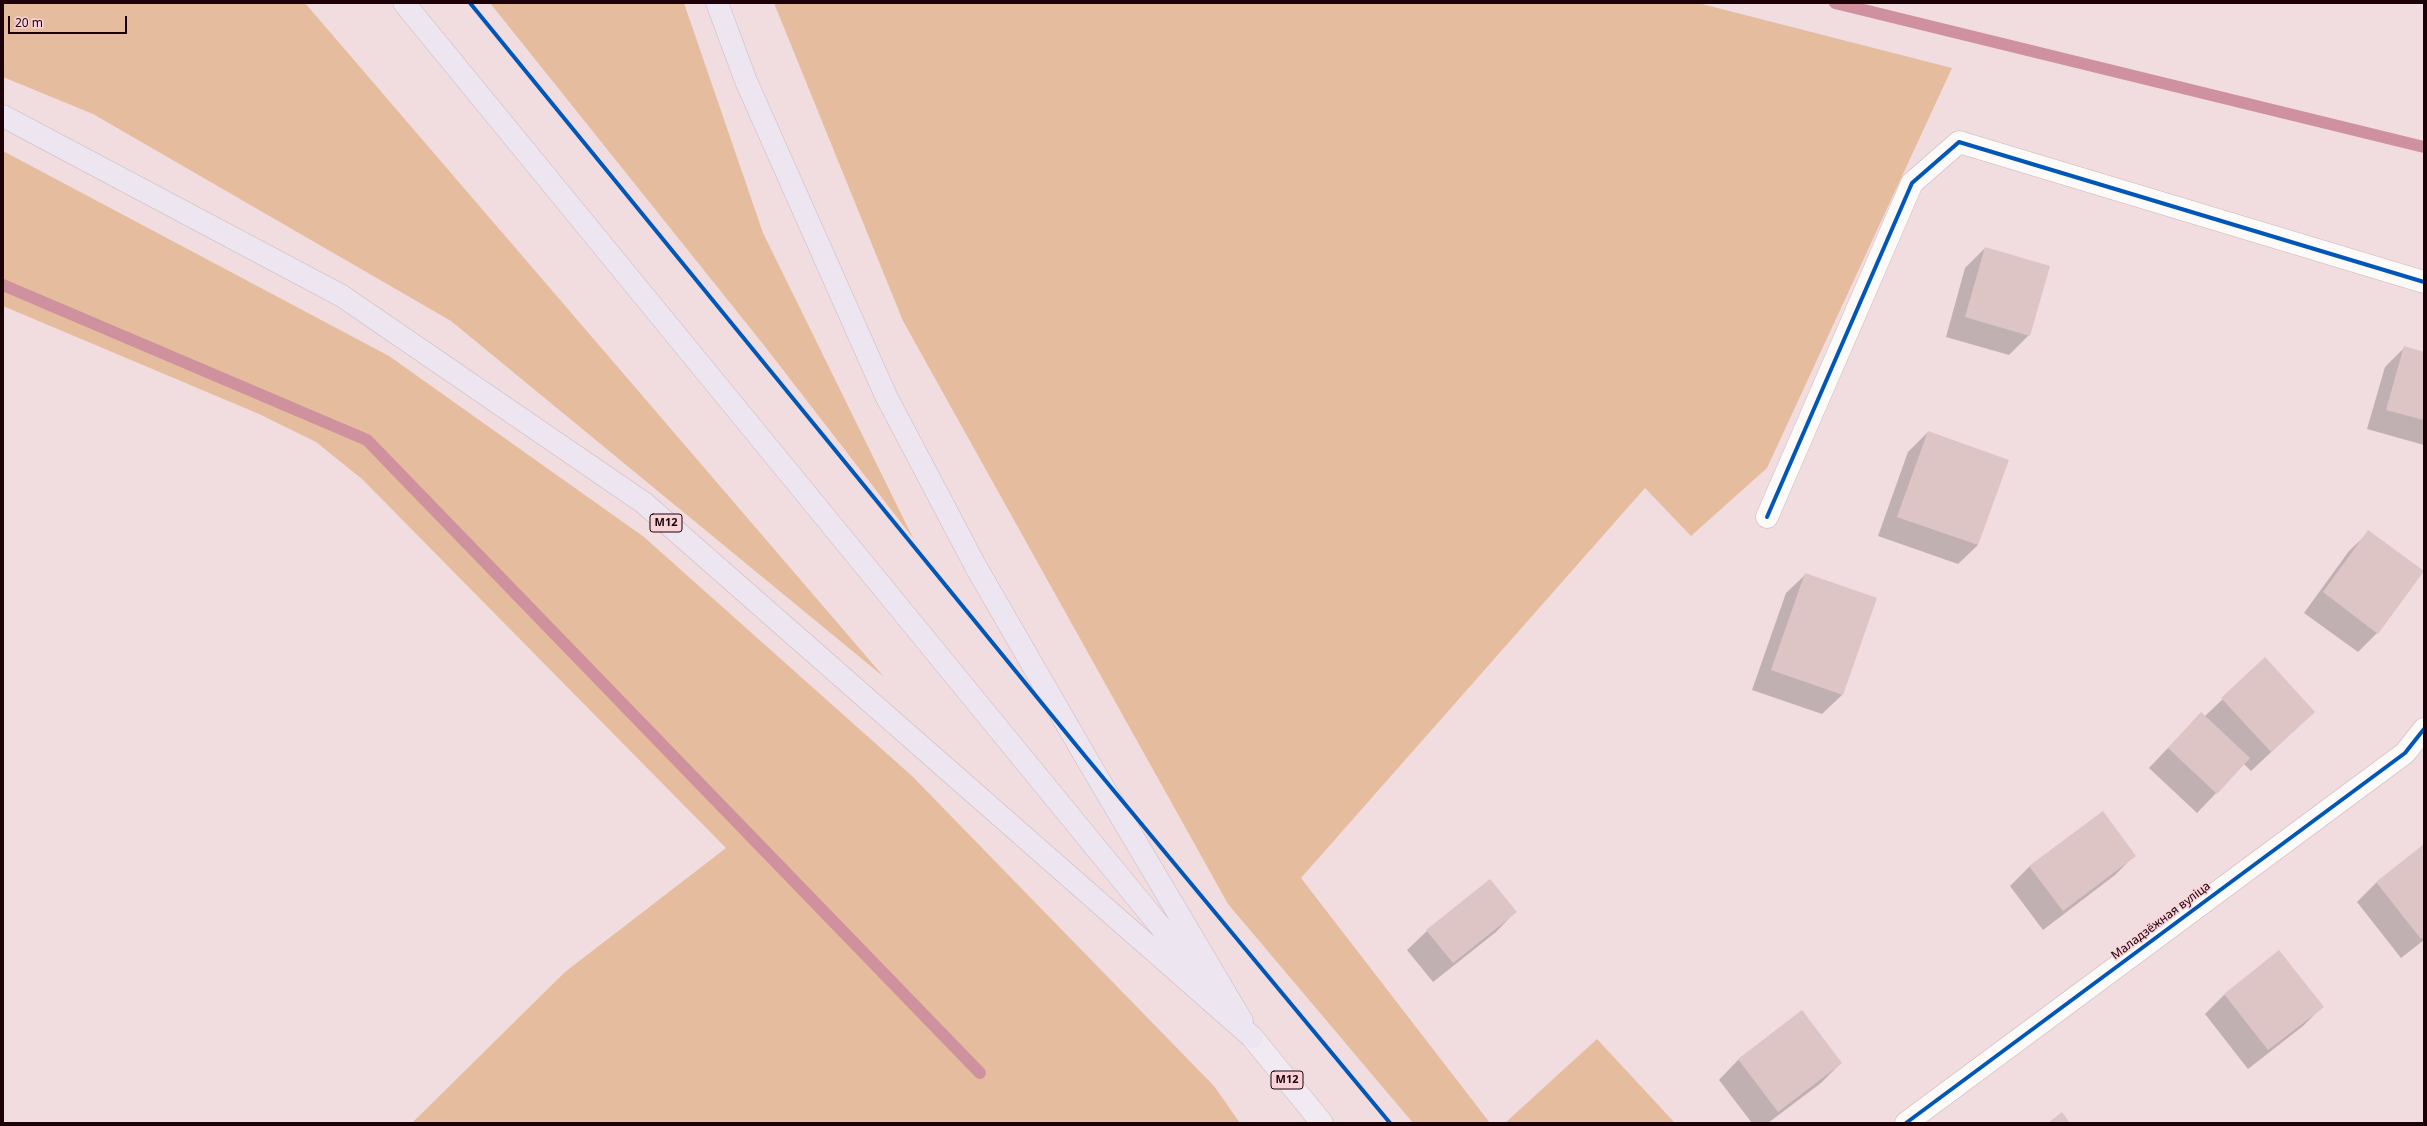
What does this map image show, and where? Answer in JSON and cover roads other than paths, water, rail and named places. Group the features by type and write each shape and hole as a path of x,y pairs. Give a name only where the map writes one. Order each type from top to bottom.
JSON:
{"highway":[{"name":"М12","path":"404,3 1252,1037"},
{"name":"М12","path":"717,3 746,82 886,396 976,567 1089,763 1252,1037"},
{"name":"М12","path":"3,116 342,296 644,504 1252,1037"}],"main road":[{"name":"М12","path":"1252,1037 1322,1123"}],"street":[{"path":"1767,517 1912,183 1959,142 2424,282"},
{"name":"Маладзёжная вуліца","path":"1906,1123 2405,752 2424,729"}],"waterway":[{"path":"1835,3 2424,147"},
{"path":"3,285 367,440 980,1073"}]}
